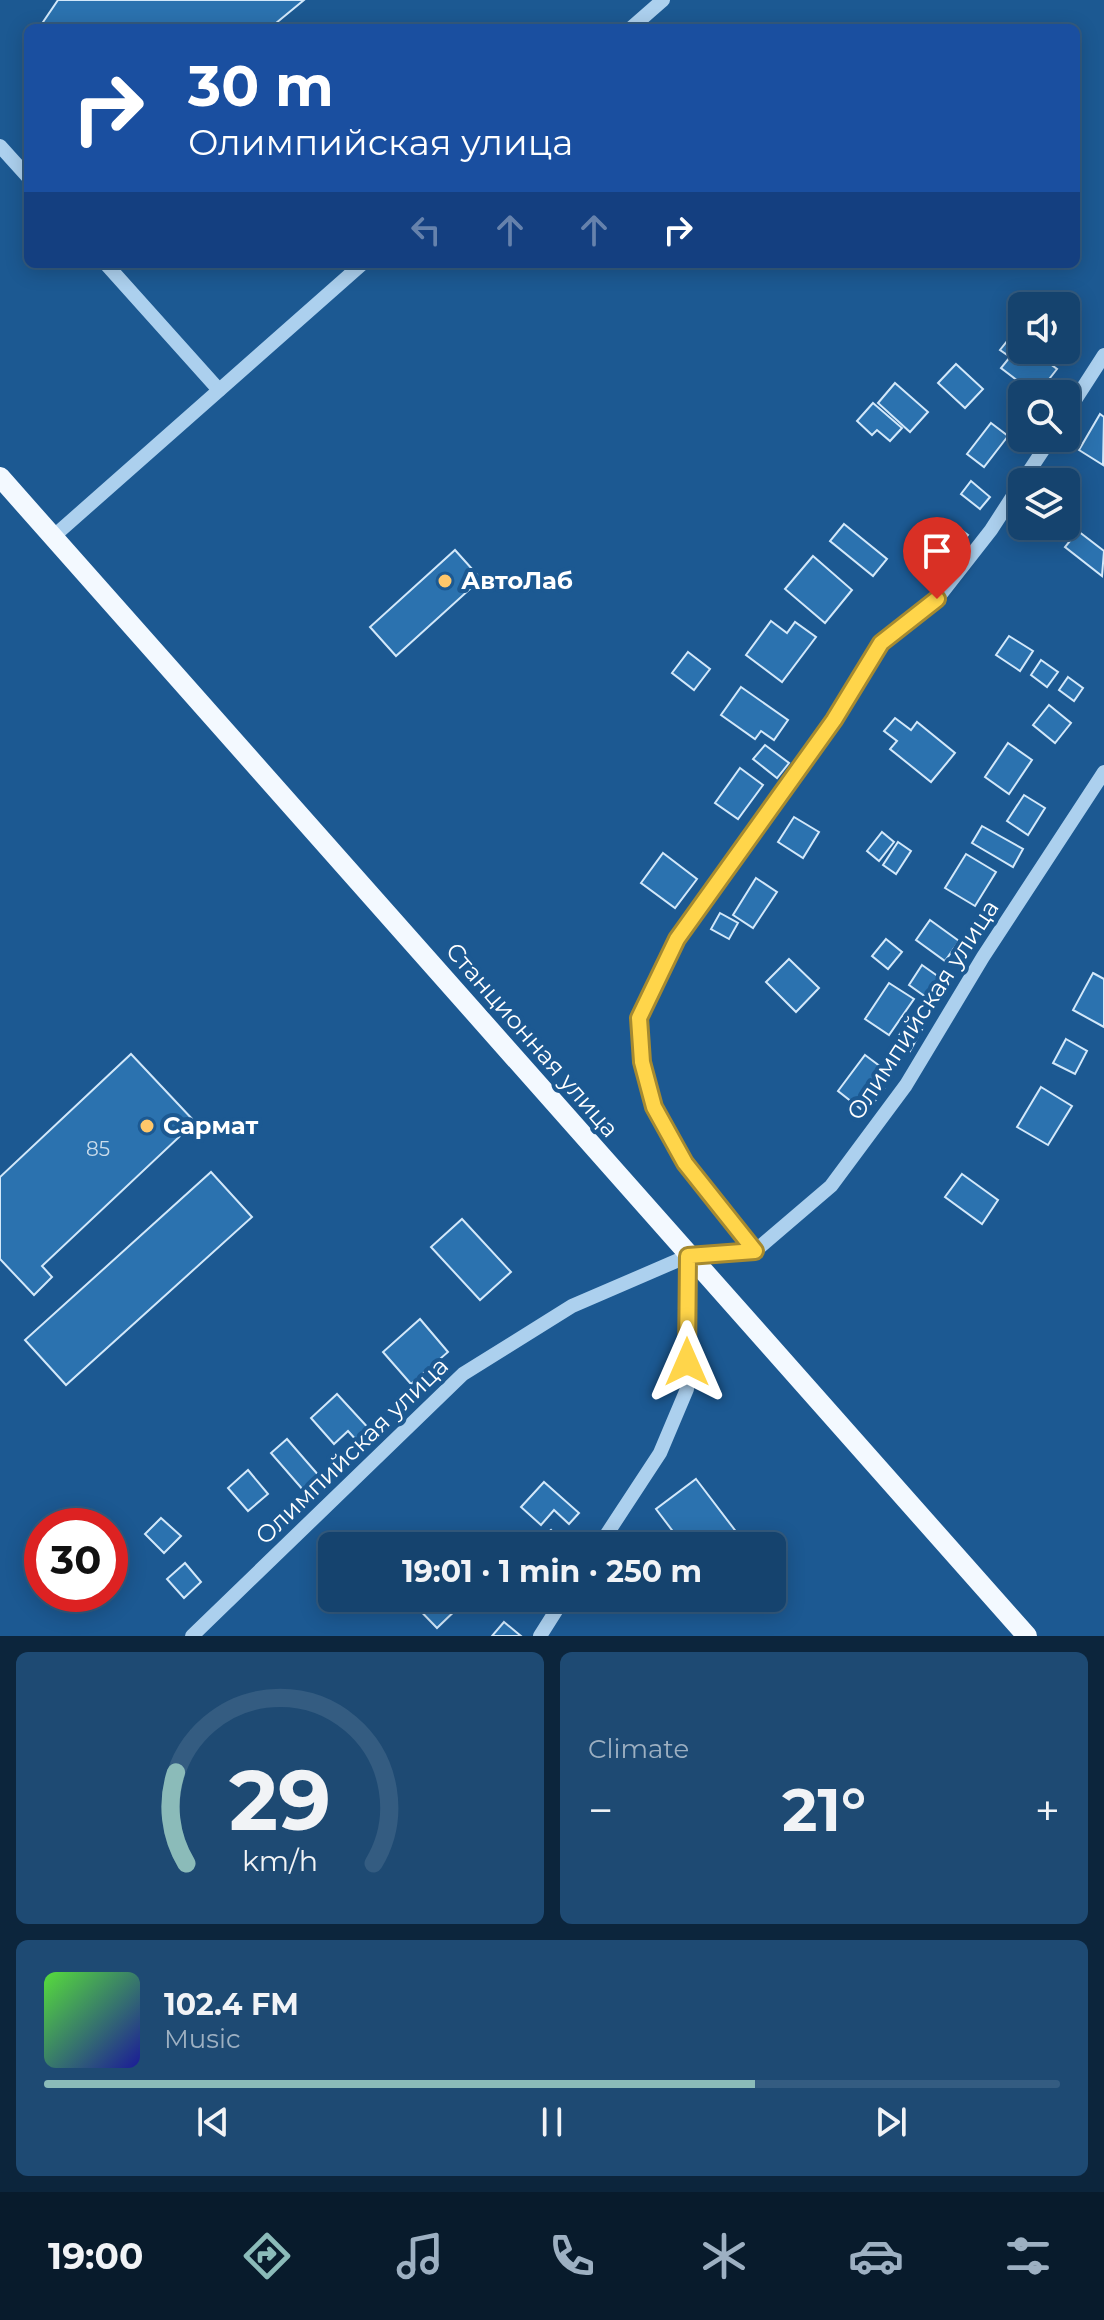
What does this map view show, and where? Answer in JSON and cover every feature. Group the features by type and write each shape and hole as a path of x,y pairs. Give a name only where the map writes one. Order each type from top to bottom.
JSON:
{"main road":[{"name":"Станционная улица","path":"0,477 1027,1636"}],"street":[{"path":"636,24 663,0"},
{"path":"0,146 24,173"},
{"path":"110,268 219,390"},
{"path":"54,536 357,268"},
{"path":"1080,392 1104,355"},
{"path":"755,1251 685,1163 654,1107 642,1062 639,1018 677,939 834,720 881,643 937,599 1008,504"},
{"name":"Олимпийская улица","path":"192,1636 463,1374 572,1306 688,1256 755,1251 831,1186 906,1085 983,957 1104,772"},
{"path":"608,1532 660,1453 687,1389 688,1256"},
{"path":"540,1636 555,1612"}],"building":[{"path":"58,0 304,0 275,24 42,24"},
{"path":"1008,340 1008,356 1000,350"},
{"path":"1008,359 1008,364 1050,364 1057,369 1050,378 1053,380 1017,380 1001,368"},
{"path":"956,364 983,389 965,408 938,383"},
{"path":"895,383 928,412 910,432 878,403"},
{"path":"873,403 902,428 890,441 877,430 872,435 857,421"},
{"path":"1100,414 1104,417 1103,465 1080,448"},
{"path":"991,423 1008,436 984,467 967,454"},
{"path":"971,481 990,497 980,509 961,494"},
{"path":"952,523 968,535 948,560 932,548"},
{"path":"844,524 887,559 873,576 830,541"},
{"path":"1080,533 1104,551 1102,576 1065,547 1071,540 1080,540"},
{"path":"455,550 481,579 396,656 370,627"},
{"path":"813,556 852,590 825,623 785,589"},
{"path":"771,621 787,633 795,622 816,637 782,682 746,655"},
{"path":"1009,636 1033,651 1020,671 996,655"},
{"path":"688,652 710,669 694,690 672,673"},
{"path":"1041,660 1058,672 1047,687 1031,675"},
{"path":"1068,677 1083,688 1074,701 1059,690"},
{"path":"741,687 788,720 774,740 761,731 755,739 721,715"},
{"path":"1049,705 1071,723 1055,743 1033,725"},
{"path":"895,718 911,730 917,722 955,753 931,782 890,749 897,741 884,731"},
{"path":"1008,743 1032,760 1009,794 985,777"},
{"path":"765,745 789,763 777,778 753,759"},
{"path":"740,768 763,785 738,819 715,803"},
{"path":"1024,795 1045,808 1028,835 1007,821"},
{"path":"794,817 819,832 803,858 778,842"},
{"path":"982,826 1023,849 1013,867 972,843"},
{"path":"882,832 894,842 879,861 867,851"},
{"path":"898,842 911,851 896,874 883,865"},
{"path":"663,853 697,879 675,908 641,883"},
{"path":"966,854 996,872 975,906 945,888"},
{"path":"756,878 777,892 753,928 733,915"},
{"path":"720,913 738,923 729,939 711,929"},
{"path":"930,920 959,941 945,961 916,940"},
{"path":"886,939 902,952 888,969 872,956"},
{"path":"789,959 819,988 796,1012 766,982"},
{"path":"922,965 946,982 933,1002 909,985"},
{"path":"1093,973 1104,979 1104,1027 1073,1010"},
{"path":"889,983 914,999 889,1035 865,1019"},
{"path":"911,1016 925,1024 910,1051 895,1042"},
{"path":"1066,1039 1087,1051 1075,1074 1053,1063"},
{"path":"131,1054 195,1122 42,1266 52,1277 34,1295 0,1259 0,1177"},
{"path":"865,1055 881,1067 872,1080 884,1089 866,1113 838,1091"},
{"path":"1041,1087 1072,1106 1048,1145 1017,1127"},
{"path":"211,1172 252,1217 66,1385 25,1340"},
{"path":"962,1174 998,1200 982,1224 945,1197"},
{"path":"462,1219 511,1272 480,1300 431,1247"},
{"path":"420,1319 448,1352 411,1384 383,1352"},
{"path":"337,1394 371,1431 358,1442 348,1431 334,1444 311,1418"},
{"path":"287,1439 320,1477 304,1491 271,1453"},
{"path":"248,1470 268,1494 248,1511 228,1488"},
{"path":"696,1479 736,1532 673,1532 656,1509"},
{"path":"544,1482 579,1513 569,1524 554,1510 541,1525 521,1507"},
{"path":"161,1518 181,1536 164,1553 145,1534"},
{"path":"185,1563 201,1582 184,1598 167,1579"},
{"path":"422,1612 454,1612 437,1628"},
{"path":"504,1622 521,1636 492,1636"}],"place":[{"name":"АвтоЛаб","path":"445,581"},
{"name":"Сармат","path":"147,1126"}],"route":[{"path":"687,1362 688,1256 755,1251 685,1163 654,1107 642,1062 639,1018 677,939 834,720 881,643 937,599"}]}
